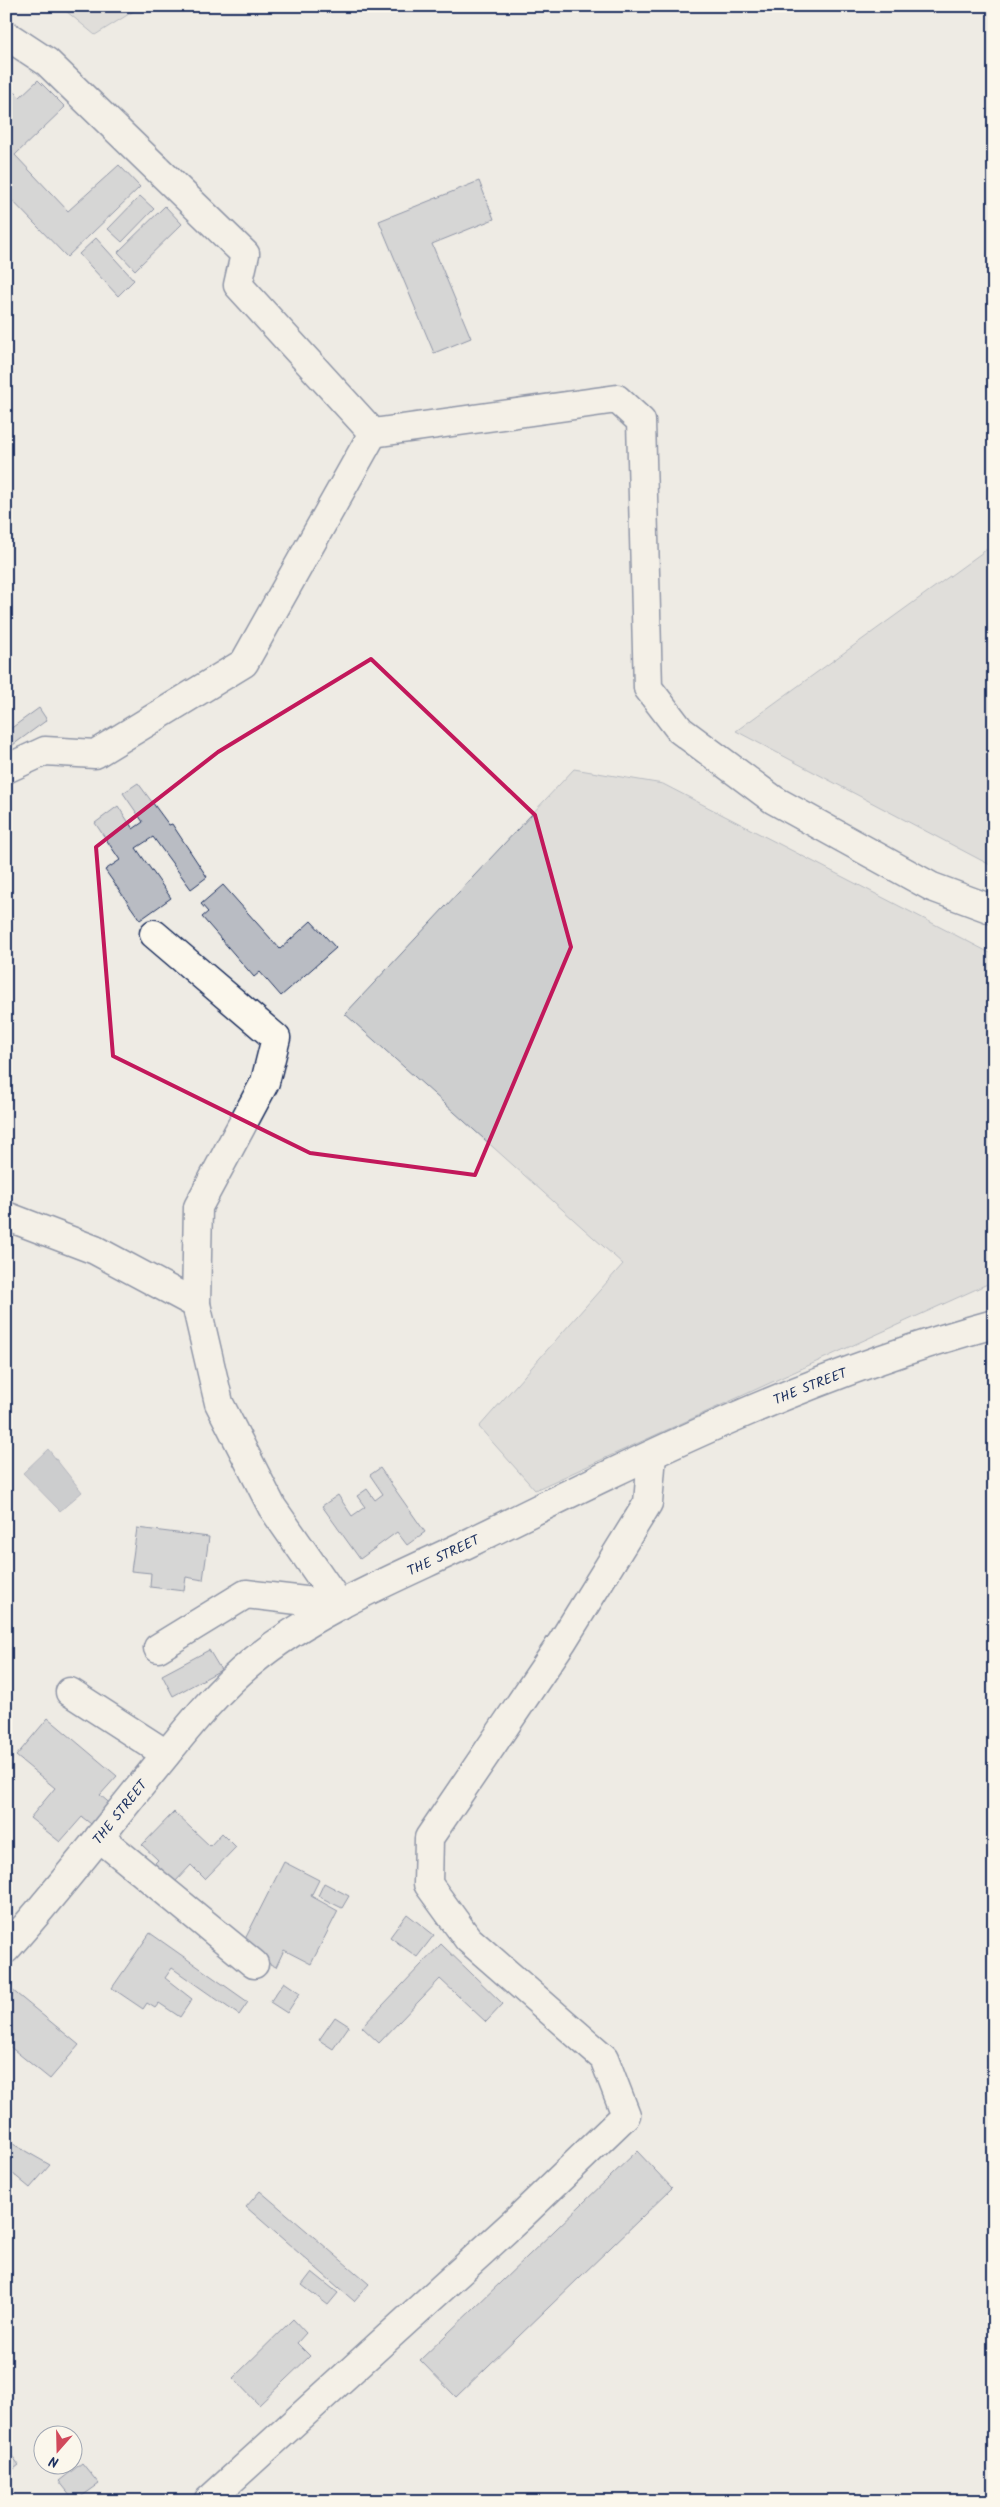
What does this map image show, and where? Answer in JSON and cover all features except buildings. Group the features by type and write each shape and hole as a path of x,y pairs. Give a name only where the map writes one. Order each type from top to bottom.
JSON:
{"street":[{"path":"6,35 47,62 245,254 238,285 373,433"},
{"path":"373,433 617,399 641,421 648,688 680,730 774,800 932,887 994,910"},
{"path":"6,769 45,751 95,754 244,663 373,433"},
{"path":"154,934 276,1038 265,1082 198,1206 196,1304 219,1403 272,1507 340,1606"},
{"path":"6,1216 95,1250 196,1304"},
{"name":"THE STREET","path":"6,1949 206,1705 253,1661 295,1632 340,1606 652,1455 855,1368 950,1336 994,1324"},
{"path":"208,2501 519,2218 626,2115 604,2058 468,1938 428,1884 429,1838 562,1642 648,1503 652,1455"},
{"path":"158,1648 246,1594 340,1606"},
{"path":"70,1692 166,1754"},
{"path":"99,1837 254,1964"}],"highlighted area":[{"path":"371,659 535,815 571,947 475,1175 310,1153 113,1056 96,847 218,752"}],"shaded area":[{"path":"60,6 142,6 95,35"},
{"path":"994,544 994,867 736,731"},
{"path":"574,769 663,784 994,955 994,1281 535,1490 479,1427 623,1264 345,1014"},
{"path":"48,1449 82,1492 60,1511 23,1473"}]}
